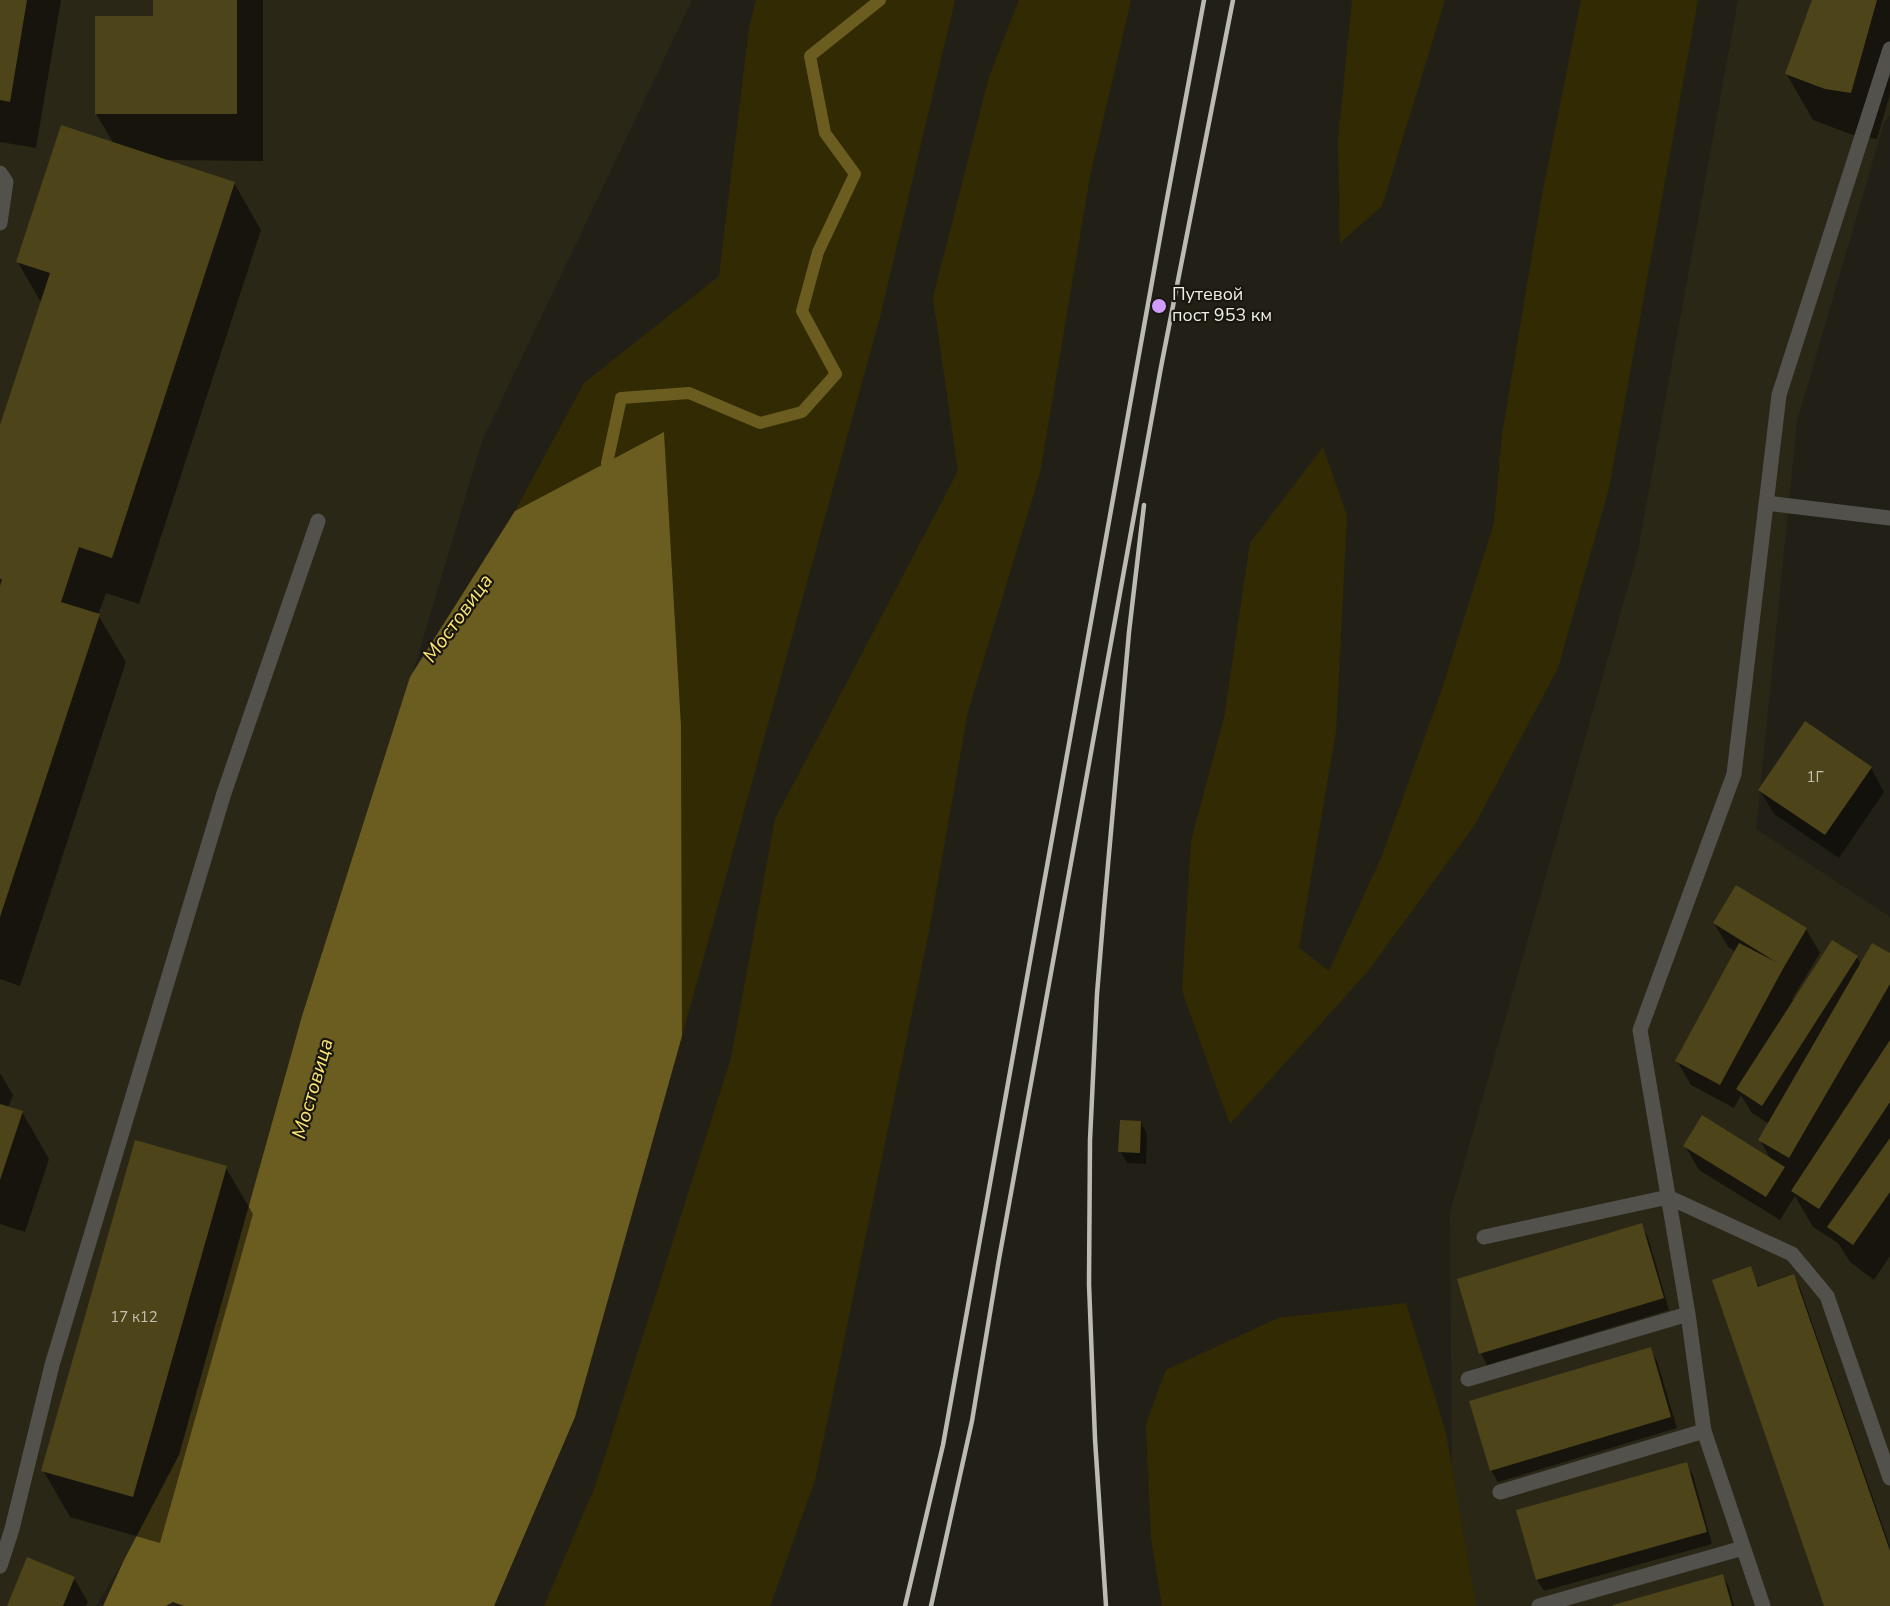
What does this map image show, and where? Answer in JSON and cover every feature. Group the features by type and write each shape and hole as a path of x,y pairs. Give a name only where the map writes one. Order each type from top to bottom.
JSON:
{"lane":[{"path":"1763,1606 1704,1431 1688,1314 1640,1030 1734,774 1779,394 1890,49"},
{"path":"0,173 6,182 0,223"},
{"path":"1766,503 1890,518"},
{"path":"0,1566 12,1529 56,1353 224,793 318,521"},
{"path":"1484,1237 1668,1197 1792,1254 1827,1296 1890,1478"},
{"path":"1468,1379 1688,1314"},
{"path":"1500,1492 1704,1431"},
{"path":"1539,1606 1743,1548"}],"shaded area":[{"path":"0,0 692,0 482,441 179,1455 124,1560 96,1606 0,1606"},
{"path":"756,0 955,0 880,317 682,1036 681,726 664,433 515,511 584,383 719,276 749,28"},
{"path":"1019,0 1131,0 1090,176 1040,473 968,711 929,931 815,1480 770,1606 544,1606 596,1484 731,1058 775,819 958,471 933,298 989,77"},
{"path":"1352,0 1445,0 1382,206 1340,243 1338,141"},
{"path":"1581,0 1698,0 1609,488 1558,668 1474,826 1368,971 1230,1124 1182,991 1191,841 1224,718 1250,543 1323,447 1347,516 1336,731 1299,948 1329,971 1382,856 1442,689 1494,523 1502,435 1541,201"},
{"path":"1738,0 1890,0 1890,115 1884,123 1797,421 1756,829 1890,917 1890,1606 1453,1606 1450,1213 1637,556"},
{"path":"1406,1303 1446,1433 1476,1606 1162,1606 1151,1538 1146,1424 1166,1370 1278,1318"}],"water":[{"path":"664,432 681,726 682,1036 575,1417 494,1606 184,1606 173,1602 166,1606 103,1606 124,1560 179,1455 302,1016 410,677 515,511"}],"building":[{"path":"0,0 27,0 10,102 0,100"},
{"path":"153,0 237,0 237,114 95,114 95,16 153,16"},
{"path":"1812,0 1877,0 1851,93 1825,89 1785,74"},
{"path":"61,125 235,182 112,558 79,547 61,602 100,614 0,917 0,586 2,579 0,579 0,425 50,273 16,262"},
{"path":"1805,721 1872,767 1825,835 1758,790"},
{"path":"1736,885 1807,928 1720,1085 1675,1061 1739,943 1776,962 1713,923"},
{"path":"1832,940 1858,956 1762,1106 1736,1089"},
{"path":"1872,943 1890,953 1890,984 1789,1158 1758,1140"},
{"path":"1890,1040 1890,1102 1819,1209 1791,1191"},
{"path":"0,1104 23,1111 0,1180"},
{"path":"1702,1115 1785,1167 1766,1197 1683,1146"},
{"path":"1120,1120 1141,1121 1140,1153 1118,1152"},
{"path":"1890,1138 1890,1192 1853,1245 1827,1227"},
{"path":"135,1140 227,1166 133,1497 41,1471"},
{"path":"1642,1223 1664,1298 1479,1354 1457,1279"},
{"path":"1751,1266 1758,1287 1794,1274 1890,1551 1890,1606 1824,1606 1712,1280"},
{"path":"1651,1347 1671,1417 1490,1471 1469,1401"},
{"path":"1687,1462 1707,1532 1536,1580 1516,1510"},
{"path":"27,1557 75,1577 63,1606 7,1606"},
{"path":"1723,1574 1732,1606 1613,1606 1613,1605"}],"waterway":[{"name":"Мостовица","path":"614,477 607,463 621,398 689,393 760,423 802,412 836,374 802,311 818,252 855,174 825,133 810,56 880,0"}],"railway":[{"path":"905,1606 943,1445 1204,0"},
{"path":"931,1606 972,1421 999,1259 1161,367 1233,0"},
{"path":"1106,1606 1095,1439 1089,1284 1090,1140 1097,994 1104,909 1129,632 1144,505"}],"place":[{"name":"Путевой пост 953 км","path":"1159,306"}]}
